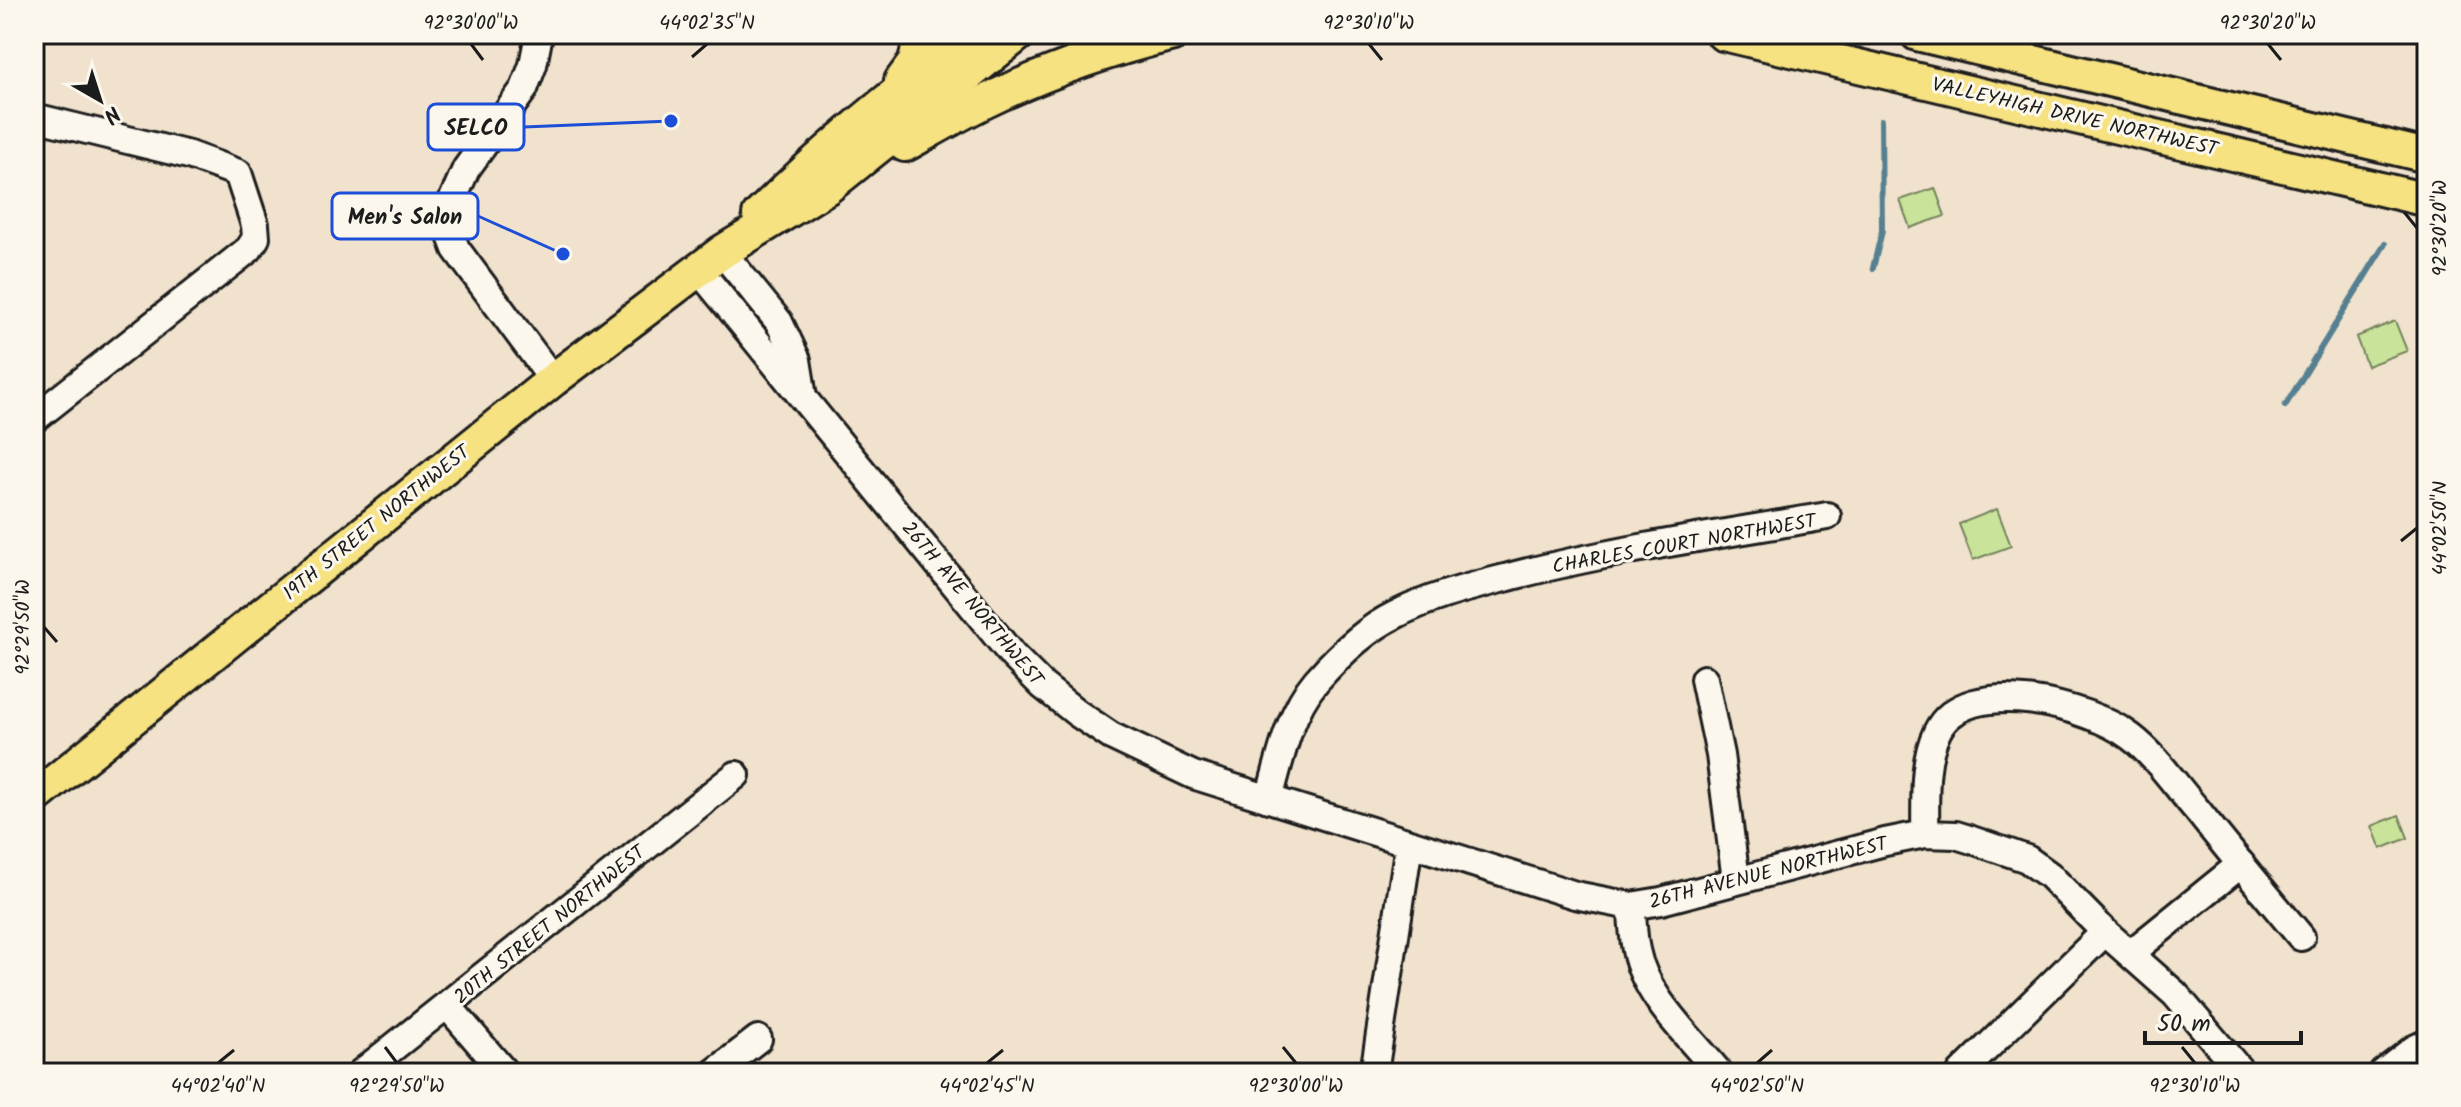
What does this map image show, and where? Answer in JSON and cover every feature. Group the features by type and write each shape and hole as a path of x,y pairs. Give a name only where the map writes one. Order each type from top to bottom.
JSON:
{"main road":[{"path":"875,109 915,62 921,34"},
{"name":"19TH STREET NORTHWEST","path":"710,260 804,170 970,34"},
{"name":"19TH STREET NORTHWEST","path":"34,798 553,380 710,260 828,187 1019,34"},
{"path":"828,187 986,101 1128,45 1173,34"},
{"name":"VALLEYHIGH DRIVE NORTHWEST","path":"1723,34 2427,200"},
{"name":"VALLEYHIGH DRIVE NORTHWEST","path":"1917,34 2427,156"}],"street":[{"path":"539,34 524,89 466,169 452,201 448,228 456,249 553,380"},
{"path":"34,117 189,155 238,173 255,225 256,238 249,249 34,419"},
{"name":"26TH AVE NORTHWEST","path":"710,260 779,322 797,360 803,397 1013,656 1043,686 1100,728 1150,757 1193,775 1269,799"},
{"name":"CHARLES COURT NORTHWEST","path":"1269,799 1286,739 1314,683 1345,653 1392,616 1465,589 1611,553 1827,516"},
{"path":"1704,679 1720,755 1736,880"},
{"path":"1925,834 1928,768 1938,730 1948,718 1966,705 1978,701 2008,699 2060,706 2090,716 2132,737 2167,774 2301,937"},
{"name":"20TH STREET NORTHWEST","path":"361,1073 736,775"},
{"name":"26TH AVENUE NORTHWEST","path":"1269,799 1575,895 1631,906 1661,901 1885,842 1925,834 1956,835 2027,859 2071,895 2105,932 2175,994 2242,1073"},
{"path":"1374,1073 1409,844"},
{"path":"2131,953 2241,864"},
{"path":"1631,906 1636,951 1645,975 1656,995 1719,1073"},
{"path":"1961,1073 2105,932"},
{"path":"447,1005 505,1073"},
{"path":"714,1073 758,1039"},
{"path":"2383,1073 2427,1043"}],"green space":[{"path":"1935,188 1945,216 1910,228 1900,200"},
{"path":"2395,321 2407,351 2367,366 2356,337"},
{"path":"1997,509 2011,546 1973,560 1959,524"},
{"path":"2399,815 2408,838 2381,849 2372,826"}],"waterway":[{"path":"1873,268 1882,231 1881,120"},
{"path":"2285,406 2385,244"}],"place":[{"name":"SELCO","path":"671,121"},
{"name":"Men's Salon","path":"563,254"}]}
